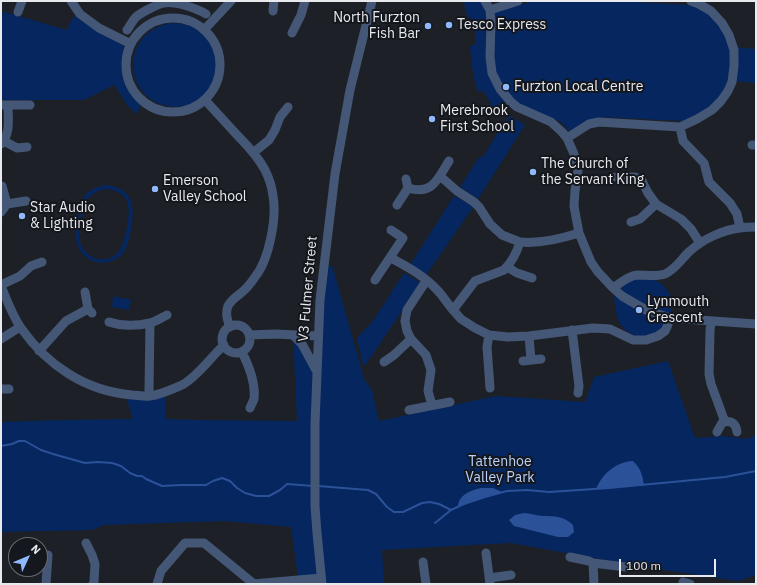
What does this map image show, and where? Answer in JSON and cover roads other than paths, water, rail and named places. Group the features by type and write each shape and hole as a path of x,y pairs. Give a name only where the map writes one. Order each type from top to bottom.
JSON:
{"street":[{"path":"71,1 80,14 98,28 131,44"},
{"path":"204,30 231,1"},
{"path":"273,11 274,1"},
{"path":"292,34 301,15 305,1"},
{"name":"V3 Fulmer Street","path":"321,581 315,506 315,464 316,371 323,265 334,174 350,90 372,1"},
{"path":"485,1 490,10 490,57 492,73 500,89 517,107 551,122 567,138 574,154 578,170 574,206 579,234 598,272 622,296 646,310 670,318 756,324"},
{"path":"490,10 518,1"},
{"path":"172,2 172,18"},
{"path":"127,30 135,18 160,4 172,2 198,9 206,14"},
{"path":"567,138 589,124 599,122 680,127 712,110 721,101 728,91 732,78 734,50 729,35 722,22 711,11 697,2"},
{"path":"172,18 185,19 197,24 204,30 216,45 220,66 217,83 212,93 199,105 180,112 168,112 156,109 146,104 137,95 129,82 126,68 127,52 138,33 149,24 161,19 172,18"},
{"path":"205,100 253,153 264,168 273,196 274,215 265,258 256,277 232,300 228,306 227,320 230,327"},
{"path":"27,147 17,148 2,143 7,135 8,128 4,105 30,105"},
{"path":"253,153 269,140 280,117 288,107"},
{"path":"680,127 683,141 704,164 709,182 730,203 737,214 740,228"},
{"path":"398,205 407,183 420,190 427,189 434,185 449,161"},
{"path":"616,177 626,172 642,181 656,204 674,213 681,219 691,229 700,243"},
{"path":"440,176 460,194 474,202 490,224 502,235 520,242 528,243 554,240 579,234"},
{"path":"2,186 7,204"},
{"path":"1,212 7,204 26,201"},
{"path":"631,222 637,216 656,204"},
{"path":"613,288 623,280 636,275 654,276 664,274 673,268 690,250 719,233 740,228 756,227"},
{"path":"375,280 403,238 391,230"},
{"path":"453,310 475,281 504,270 507,267 520,242"},
{"path":"390,258 414,270 439,292 461,318 470,325 489,335 508,337 529,336 593,328 610,329 633,340 646,340 658,336 665,331 668,327 670,318"},
{"path":"42,262 31,266 20,276 1,285 10,309 20,327 39,350 57,367 98,389 125,394 150,396 166,392 183,384 200,370 224,345"},
{"path":"507,267 525,278"},
{"path":"426,281 407,310 405,322 411,339 426,355 429,362 431,370 428,391 432,405"},
{"path":"39,350 66,321 90,311 85,292"},
{"path":"112,322 126,325 150,323 167,315"},
{"path":"711,321 709,367 711,384 725,422"},
{"path":"150,323 150,396"},
{"path":"238,325 242,326 248,331 249,343 242,352 238,353 229,351 222,341 224,333 230,327 238,325"},
{"path":"1,339 20,327"},
{"path":"572,330 579,386 578,393"},
{"path":"249,335 293,334 318,336"},
{"path":"293,334 305,348 316,371"},
{"path":"489,335 486,347 492,389"},
{"path":"529,336 527,360 541,359"},
{"path":"384,362 392,353 411,339"},
{"path":"242,352 250,372 253,386 254,400 250,408"},
{"path":"409,410 450,402"},
{"path":"717,432 722,423 729,421 733,423 737,432"},
{"path":"86,543 95,564 93,584"},
{"path":"157,584 161,571 185,543 204,543 253,584 321,581"},
{"path":"486,553 490,581 511,575"},
{"path":"570,558 626,567"},
{"path":"423,562 423,584"},
{"path":"593,562 594,584"}],"waterway":[{"path":"1,446 19,441 25,441 41,450 85,463 112,463 121,466 130,473 137,476 142,476 162,486 206,485 222,478 230,481 245,493 256,496 269,496 287,484 313,486"},
{"path":"318,486 368,490 376,494 387,507 394,512 403,512 422,503 430,502 439,504 451,510 464,504 507,491 527,490 549,492 609,488 725,477 756,471"},
{"path":"435,523 451,510"}],"place":[{"name":"Tesco Express","path":"449,25"},
{"name":"North Furzton Fish Bar","path":"428,26"},
{"name":"Furzton Local Centre","path":"506,87"},
{"name":"Merebrook First School","path":"432,119"},
{"name":"The Church of the Servant King","path":"533,172"},
{"name":"Emerson Valley School","path":"155,189"},
{"name":"Star Audio & Lighting","path":"22,216"},
{"name":"Lynmouth Crescent","path":"639,310"}],"park label":[{"name":"Tattenhoe Valley Park","path":"500,470"}]}
